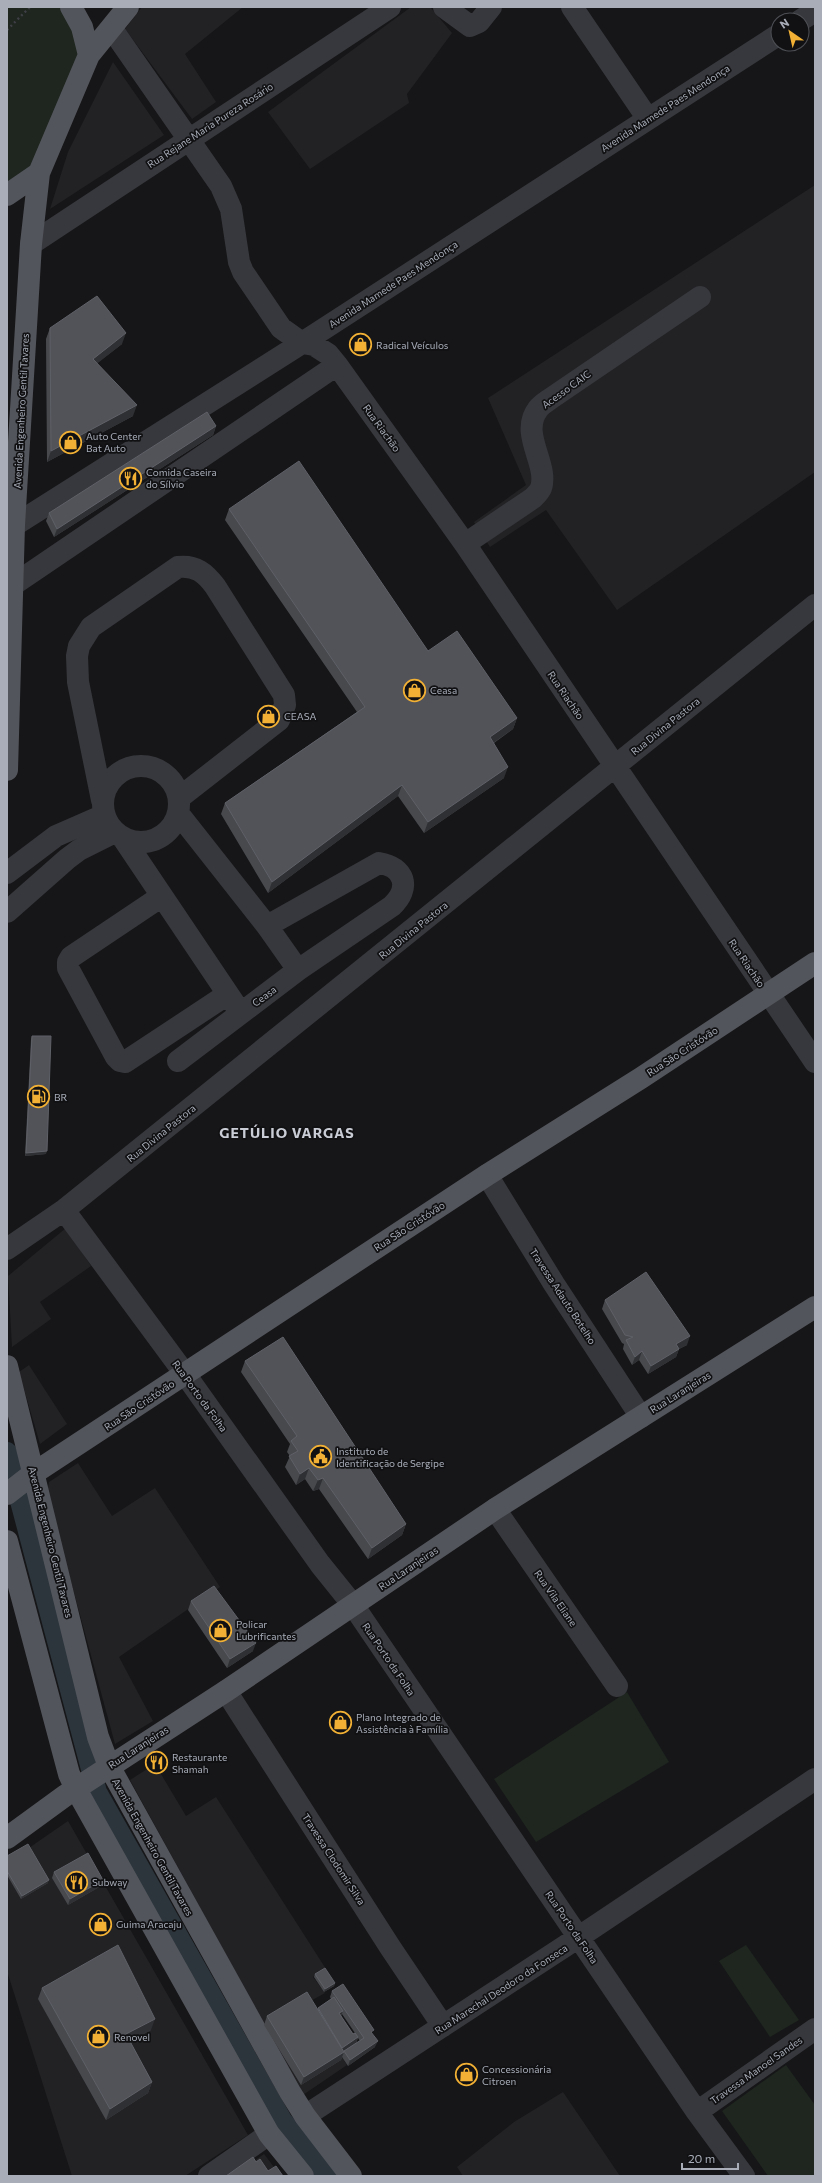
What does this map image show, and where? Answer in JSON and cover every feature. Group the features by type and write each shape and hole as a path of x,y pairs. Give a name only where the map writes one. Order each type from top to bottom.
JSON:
{"main road":[{"path":"71,7 84,32 89,55"},
{"name":"Avenida Engenheiro Gentil Tavares","path":"7,770 10,528 31,244 39,173 89,55 128,7"},
{"path":"7,195 39,173"},
{"name":"Rua São Cristóvão","path":"7,1494 33,1475 487,1175 641,1078 815,963"},
{"name":"Rua Laranjeiras","path":"7,1838 107,1767 226,1691 495,1509 815,1306"},
{"name":"Avenida Engenheiro Gentil Tavares","path":"7,1366 98,1737 107,1767 305,2116 351,2176"},
{"path":"7,1540 69,1774 79,1787 269,2134 303,2176"}],"street":[{"name":"Rua Rejane Maria Pureza Rosário","path":"31,244 189,138 390,7"},
{"path":"444,7 470,26 474,25 491,7"},
{"path":"572,7 648,119"},
{"name":"Rua Riachão","path":"112,28 221,186 231,209 239,262 243,272 281,328 302,343 314,345 328,354 337,365 465,544 614,768 815,1062"},
{"name":"Avenida Mamede Paes Mendonça","path":"10,528 302,343 770,40"},
{"name":"Acesso CAIC","path":"465,544 534,498 541,488 542,477 532,439 533,422 538,409 550,399 700,297"},
{"path":"9,587 337,365"},
{"path":"187,566 204,573 216,586 279,686 284,695 285,705 279,720 178,806 171,827 153,840 137,842 111,821 78,682 77,656 79,646 91,628 178,567 187,566"},
{"name":"Rua Divina Pastora","path":"7,1248 64,1210 815,605"},
{"path":"111,821 108,783 114,776 130,767 140,765 157,769 165,774 174,785 178,806 298,970"},
{"path":"7,873 56,836 111,821"},
{"path":"7,912 111,821"},
{"name":"Ceasa","path":"111,821 241,1013 298,970 396,902 404,888 401,877 388,865 379,863 267,926"},
{"path":"162,896 71,957 68,962 68,968 116,1057 120,1062 125,1062 228,994"},
{"path":"178,1062 241,1013"},
{"name":"Travessa Adauto Botelho","path":"487,1175 554,1284 641,1416"},
{"name":"Rua Porto da Folha","path":"64,1210 185,1374 316,1558 353,1605 697,2112 744,2176"},
{"name":"Rua Vila Eliane","path":"495,1509 617,1686"},
{"name":"Travessa Clodomir Silva","path":"226,1691 390,1947 443,2026"},
{"name":"Rua Marechal Deodoro da Fonseca","path":"305,2116 579,1937 815,1779"},
{"name":"Travessa Manoel Sandes","path":"697,2112 815,2029"},
{"path":"209,2176 269,2134"}],"path":[{"path":"7,30 30,7"}],"shaded area":[{"path":"7,7 61,7 67,14 80,55 33,167 7,186"},
{"path":"142,7 243,7 185,54 216,102 192,119 125,29"},
{"path":"411,7 430,7 452,33 407,94 409,103 310,169 268,112"},
{"path":"113,62 164,135 50,209 68,152"},
{"path":"815,185 815,472 617,610 546,510 490,547 474,522 526,485 488,398"},
{"path":"66,1228 91,1266 40,1302 51,1319 12,1347 8,1276"},
{"path":"29,1365 67,1424 40,1444 19,1372"},
{"path":"78,1463 112,1516 155,1488 220,1587 119,1657 153,1721 115,1744 47,1493 49,1482"},
{"path":"627,1692 669,1762 536,1842 494,1779"},
{"path":"155,1764 186,1816 216,1797 326,1969 313,1977 325,1993 307,2003 347,2065 303,2095 130,1780"},
{"path":"68,1821 248,2135 185,2176 72,2176 7,1971 7,1863"},
{"path":"746,1945 799,2020 770,2037 719,1961"},
{"path":"786,2065 815,2105 815,2176 768,2176 722,2111"},
{"path":"563,2092 620,2176 463,2176 457,2167 514,2122"},
{"path":"264,2154 281,2176 232,2176"}],"building":[{"path":"97,296 126,333 93,359 137,405 51,451 50,328"},
{"name":"Comida Caseira do Sílvio","path":"207,412 216,426 57,529 49,513"},
{"name":"Ceasa","path":"299,461 428,651 457,631 517,718 490,737 508,767 428,822 402,785 272,882 225,803 365,707 229,509"},
{"name":"BR","path":"32,1036 51,1036 47,1151 26,1153"},
{"path":"646,1272 690,1336 676,1344 679,1349 651,1366 642,1351 635,1357 626,1340 633,1337 625,1335 605,1300"},
{"name":"Instituto de Identificação de Sergipe","path":"283,1337 406,1524 372,1548 323,1478 318,1480 309,1468 300,1474 289,1456 298,1451 291,1441 297,1436 245,1361"},
{"name":"Policar Lubrificantes","path":"214,1586 256,1643 230,1659 191,1601"},
{"path":"28,1844 49,1880 22,1896 7,1871 7,1856"},
{"name":"Subway","path":"88,1853 103,1880 70,1899 54,1872"},
{"name":"Renovel","path":"118,1945 155,2019 126,2034 152,2082 110,2109 42,1988"},
{"path":"325,1968 335,1983 325,1989 315,1974"},
{"path":"343,1984 374,2030 371,2032 378,2041 350,2060 344,2051 364,2038 332,1991"},
{"path":"307,1992 344,2052 304,2077 267,2016"},
{"path":"334,1997 343,2011 339,2013 353,2034 355,2033 358,2037 342,2048 318,2008"},
{"path":"253,2157 256,2162 260,2159 268,2171 276,2166 283,2176 226,2176"}],"waterway":[{"path":"7,1452 97,1792 282,2120 327,2176"}],"place":[{"name":"Radical Veículos","path":"360,345"},
{"name":"Auto Center Bat Auto","path":"71,442"},
{"name":"Comida Caseira do Sílvio","path":"130,478"},
{"name":"Ceasa","path":"414,690"},
{"name":"CEASA","path":"268,716"},
{"name":"BR","path":"38,1097"},
{"name":"Instituto de Identificação de Sergipe","path":"321,1457"},
{"name":"Policar Lubrificantes","path":"220,1630"},
{"name":"Plano Integrado de Assistência à Família","path":"340,1723"},
{"name":"Restaurante Shamah","path":"157,1763"},
{"name":"Subway","path":"77,1882"},
{"name":"Guima Aracaju","path":"100,1924"},
{"name":"Renovel","path":"98,2037"},
{"name":"Concessionária Citroen","path":"467,2075"}],"district":[{"name":"GETÚLIO VARGAS","path":"287,1132"}]}
